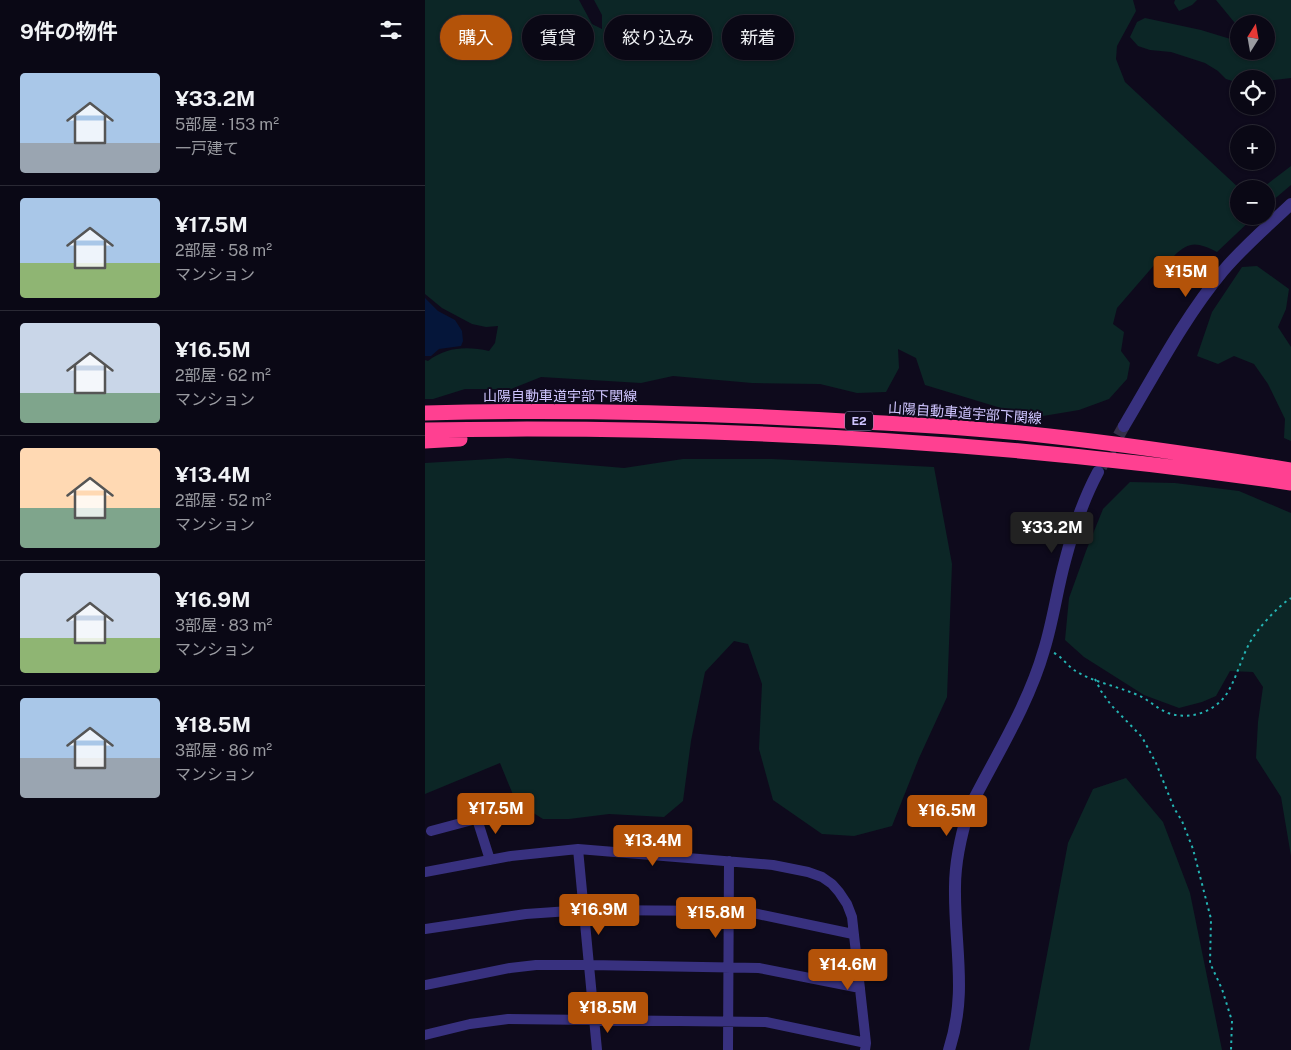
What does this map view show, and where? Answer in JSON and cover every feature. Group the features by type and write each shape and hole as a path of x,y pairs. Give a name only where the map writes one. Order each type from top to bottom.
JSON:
{"highway":[{"name":"山陽自動車道宇部下関線","path":"425,413 499,411 656,413 789,417 963,428 1138,447 1291,470"},
{"name":"E2","path":"425,430 526,428 659,430 735,432 957,444 1155,465 1291,483"},
{"path":"425,441 659,430"}],"street":[{"path":"1124,426 1179,333 1222,272 1235,256 1291,204"},
{"path":"949,1050 960,991 955,887 962,834 969,809 1035,678 1045,650 1064,561 1075,524 1087,492 1098,472"},
{"path":"431,832 491,815 527,811"},
{"path":"477,819 490,860"},
{"path":"578,849 597,1050"},
{"path":"425,872 490,860 578,849 773,865 808,872 822,877 832,884 847,904 852,917 865,1046 767,1022 507,1019 470,1024 425,1035"},
{"path":"728,1050 729,860"},
{"path":"425,930 526,914 584,910 729,911 753,913 853,934"},
{"path":"425,984 510,968 536,965 589,965 759,968 860,988"}],"path":[{"path":"1045,650 1057,654 1074,670 1141,697 1170,714 1189,716 1213,708 1229,690 1248,644 1261,626 1291,598"},
{"path":"1095,679 1111,705 1142,737 1156,763 1173,808 1182,821 1193,849 1211,919 1210,963 1222,989 1231,1021 1231,1050"}],"green space":[{"path":"425,0 579,0 587,15 522,15 522,60 594,60 594,25 602,29 602,15 594,0 1133,0 1136,11 1117,46 1116,59 1125,82 1230,180 1230,225 1246,225 1217,252 1199,245 1190,245 1174,256 1162,256 1117,308 1113,324 1124,332 1121,351 1130,363 1127,379 1109,399 1079,410 1043,416 1011,411 925,385 916,358 898,349 899,368 886,392 857,393 820,384 752,383 673,376 641,383 541,377 511,389 465,389 433,399 425,399 425,360 428,361 449,350 473,348 489,351 495,343 498,326 486,327 472,324 442,308 425,294"},
{"path":"1175,0 1197,0 1192,5 1179,11 1174,3"},
{"path":"1216,0 1291,0 1291,78 1275,80 1275,70 1230,70 1230,80 1205,63 1171,52 1150,50 1138,46 1130,37 1137,22 1145,18 1201,30 1230,39 1230,60 1275,60 1275,15 1230,15 1230,17"},
{"path":"1291,166 1291,185 1275,198 1275,180 1273,180"},
{"path":"1257,266 1289,289 1286,309 1278,327 1291,347 1291,441 1284,438 1285,419 1268,384 1254,364 1234,356 1218,364 1197,356 1212,312 1242,267"},
{"path":"508,458 624,468 683,459 772,459 934,467 952,564 947,697 919,758 892,826 854,836 822,834 773,800 759,749 762,684 748,644 734,641 705,672 691,741 683,801 664,817 609,814 569,819 543,819 516,802 500,763 425,794 425,463"},
{"path":"1130,482 1175,483 1239,491 1291,513 1291,856 1281,797 1256,758 1258,722 1263,687 1253,672 1230,671 1216,696 1179,708 1144,695 1084,657 1065,640 1069,598 1103,509"},
{"path":"1126,778 1163,822 1190,893 1222,1050 1029,1050 1068,843 1093,789"}],"water":[{"path":"425,298 438,311 455,320 462,331 463,341 461,346 439,349 431,356 425,356"}],"tunnel":[{"path":"1101,467 1124,426"}]}
